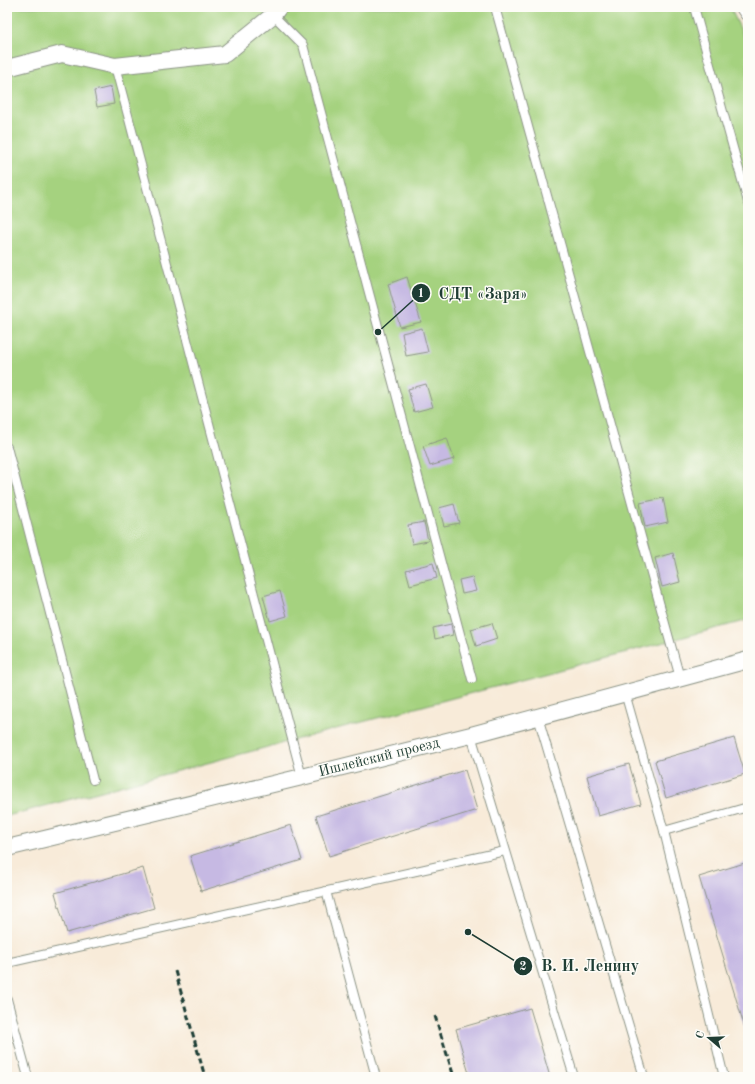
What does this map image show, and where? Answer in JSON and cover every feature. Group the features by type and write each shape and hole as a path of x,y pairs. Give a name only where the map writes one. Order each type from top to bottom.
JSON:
{"street":[{"path":"744,7 748,13"},
{"path":"7,68 62,54 115,66 225,54 276,11"},
{"name":"Ишлейский проезд","path":"7,848 471,735 748,660"}],"lane":[{"path":"495,7 680,678"},
{"path":"694,7 748,202"},
{"path":"276,11 303,45 472,679"},
{"path":"115,66 302,777"},
{"path":"7,447 93,780"},
{"path":"624,694 664,831 724,1077"},
{"path":"538,717 644,1077"},
{"path":"471,735 574,1077"},
{"path":"664,831 748,807"},
{"path":"7,963 506,850"},
{"path":"326,891 376,1077"},
{"path":"7,999 28,1077"}],"green space":[{"path":"7,7 730,7 748,45 748,620 7,816"}],"building":[{"path":"111,87 114,104 97,107 94,91"},
{"path":"407,277 421,322 400,327 388,284"},
{"path":"748,297 748,308 747,309 745,298"},
{"path":"422,328 428,352 406,356 402,333"},
{"path":"426,384 433,407 414,412 408,389"},
{"path":"447,438 454,459 430,466 423,446"},
{"path":"663,498 668,522 645,527 640,503"},
{"path":"454,504 459,523 444,526 439,508"},
{"path":"424,522 428,541 412,544 408,525"},
{"path":"673,553 680,582 662,587 655,558"},
{"path":"433,563 437,578 410,585 406,570"},
{"path":"472,577 476,591 462,594 459,580"},
{"path":"280,591 287,616 270,621 263,596"},
{"path":"492,623 497,639 476,646 471,629"},
{"path":"451,624 453,635 435,639 433,628"},
{"path":"734,738 745,774 666,798 655,761"},
{"path":"629,764 641,804 598,816 587,776"},
{"path":"465,770 477,810 329,856 316,816"},
{"path":"291,825 302,860 201,891 190,856"},
{"path":"748,862 748,1038 699,877"},
{"path":"143,868 154,908 67,933 55,893"},
{"path":"530,1008 550,1077 470,1077 456,1029"}],"railway":[{"path":"175,971 205,1077"},
{"path":"435,1016 454,1077"}],"place":[{"name":"СДТ «Заря»","path":"378,332"},
{"name":"В. И. Ленину","path":"468,932"}]}
